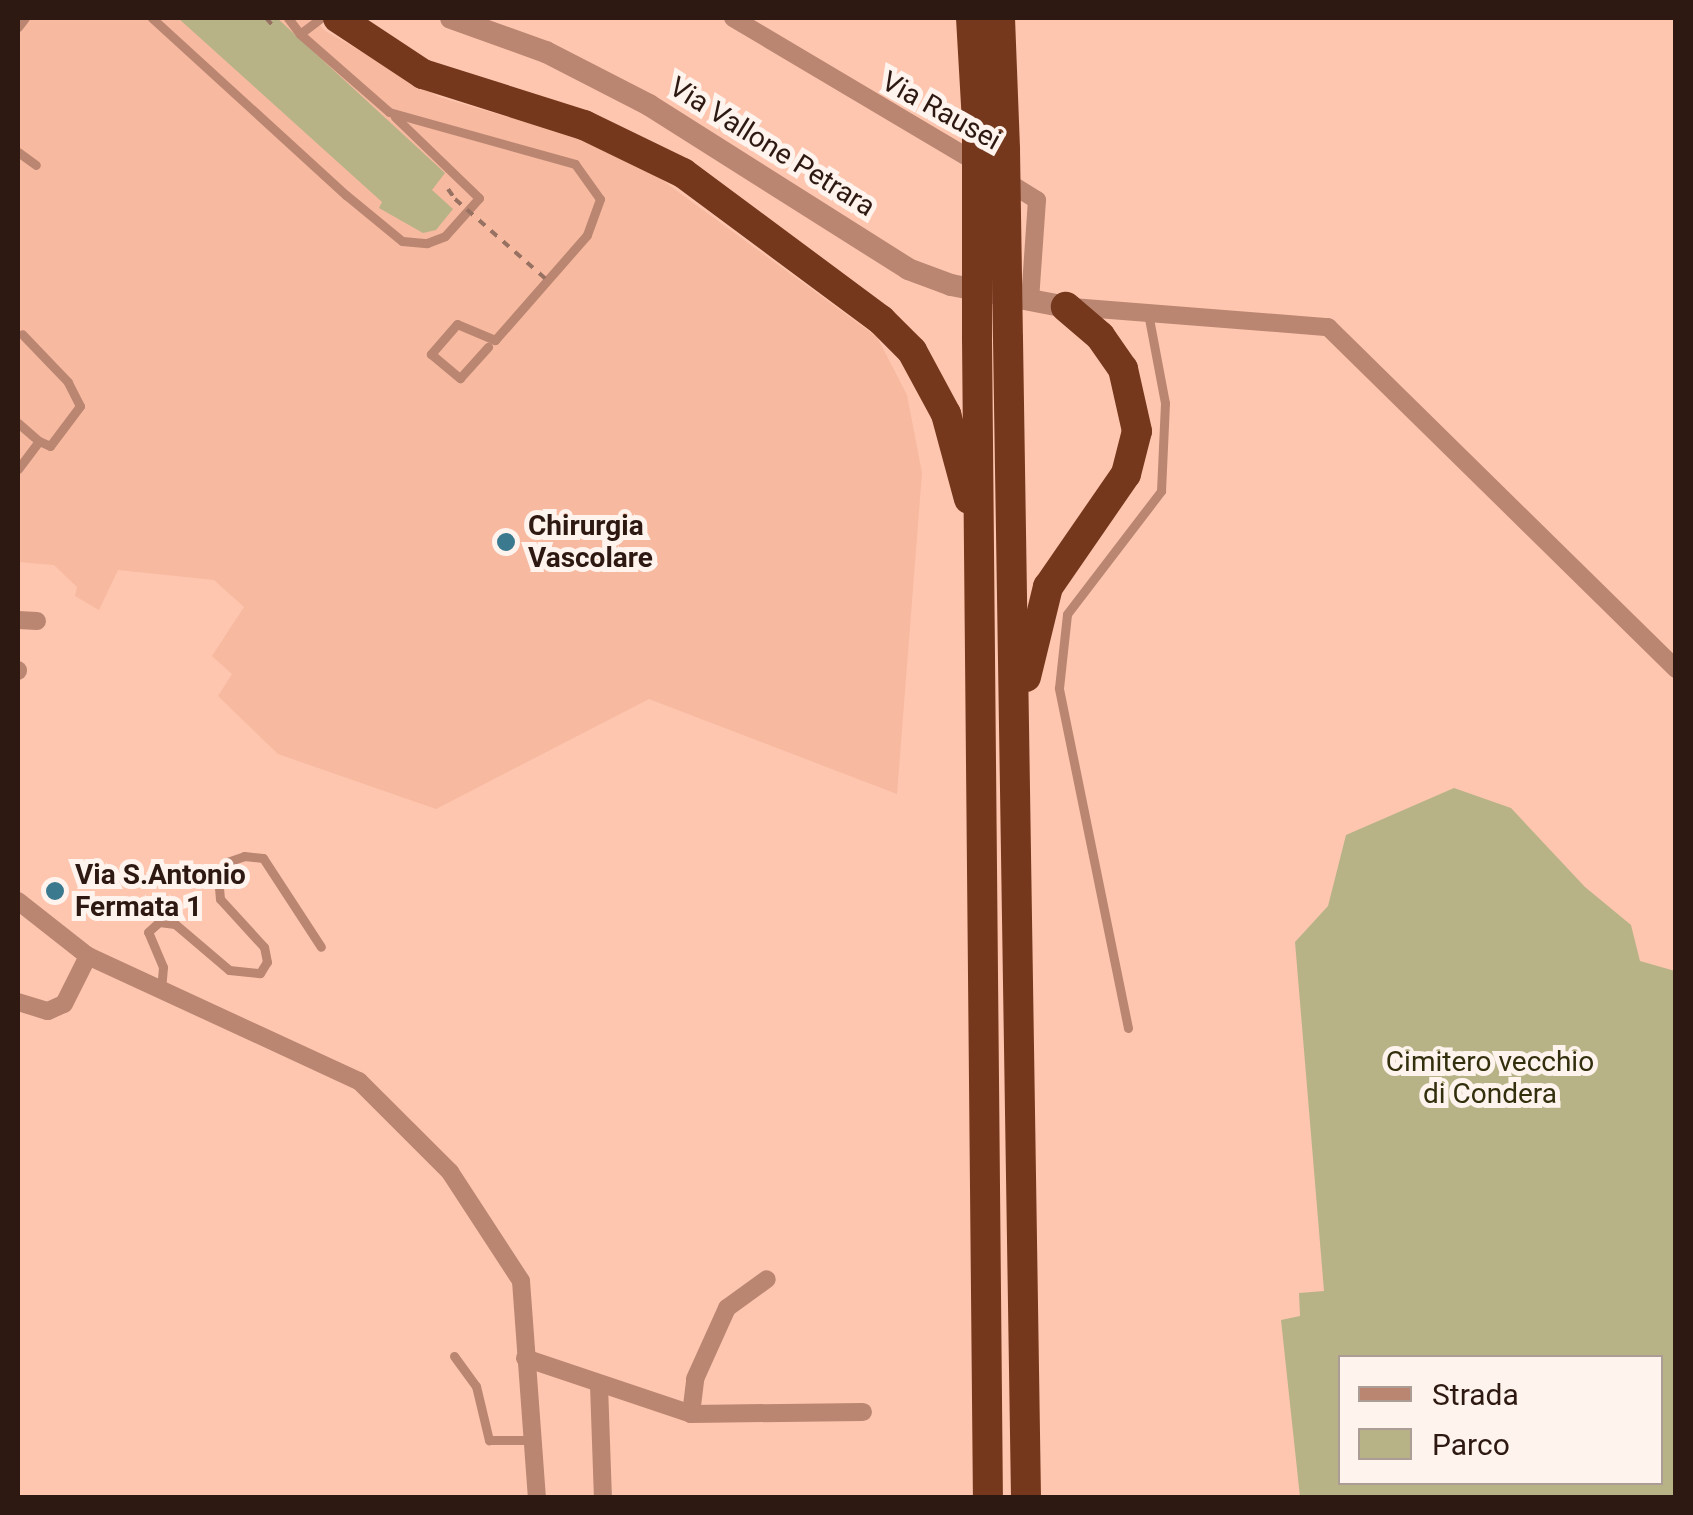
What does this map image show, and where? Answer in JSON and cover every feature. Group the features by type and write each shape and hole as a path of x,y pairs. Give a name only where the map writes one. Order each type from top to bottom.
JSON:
{"highway":[{"path":"338,18 423,74 584,125 669,166 881,320 912,352 946,414 965,472 982,592"},
{"path":"971,18 977,122 988,1498"},
{"path":"1000,18 1026,1498"},
{"path":"1013,774 1033,630 1048,588 1126,474 1137,431 1122,369 1100,336 1066,307"}],"street":[{"name":"Via Vallone Petrara","path":"451,18 546,52 650,105 908,269 951,286 1066,307"},
{"name":"Via Rausei","path":"732,18 1037,200 1030,299"},
{"path":"1066,307 1328,328 1676,669"},
{"path":"18,620 37,621"},
{"path":"18,901 88,956 359,1081 437,1160 521,1281 537,1498"},
{"path":"18,1002 48,1010 64,1004 88,956"},
{"path":"691,1414 695,1379 727,1308 767,1279"},
{"path":"525,1358 691,1414 863,1412"},
{"path":"598,1385 603,1498"}],"lane":[{"path":"18,26 25,18"},
{"path":"152,18 402,241 444,236 479,198 300,34 288,18"},
{"path":"300,34 321,18"},
{"path":"389,112 575,164 600,199 587,235 494,340 457,324 431,354 460,378 488,346"},
{"path":"18,152 36,166"},
{"path":"1128,1028 1059,688 1067,614 1162,491 1165,403 1148,313"},
{"path":"18,423 50,446 80,406 68,382 22,334"},
{"path":"18,469 40,441"},
{"path":"161,990 164,967 148,932 159,922 176,924 229,970 260,974 267,962 264,948 220,899 218,878 227,862 244,856 263,858 321,947"},
{"path":"454,1356 476,1386 489,1440 532,1440"}],"path":[{"path":"450,187 446,192 547,280"}],"shaded area":[{"path":"18,18 314,18 324,30 439,97 621,150 877,337 907,395 922,473 897,794 649,699 436,809 278,754 218,696 232,674 212,656 244,607 214,580 118,570 99,610 75,596 77,587 54,565 18,562"}],"green space":[{"path":"178,18 277,18 445,173 432,190 453,209 436,230 423,233 379,208 382,202"},
{"name":"Cimitero vecchio di Condera","path":"1454,788 1511,808 1585,887 1631,925 1640,961 1675,971 1675,1497 1300,1497 1281,1320 1300,1316 1299,1293 1324,1291 1295,942 1328,906 1346,835"}],"place":[{"name":"Chirurgia Vascolare","path":"506,542"},
{"name":"Via S.Antonio Fermata 1","path":"55,891"}]}
